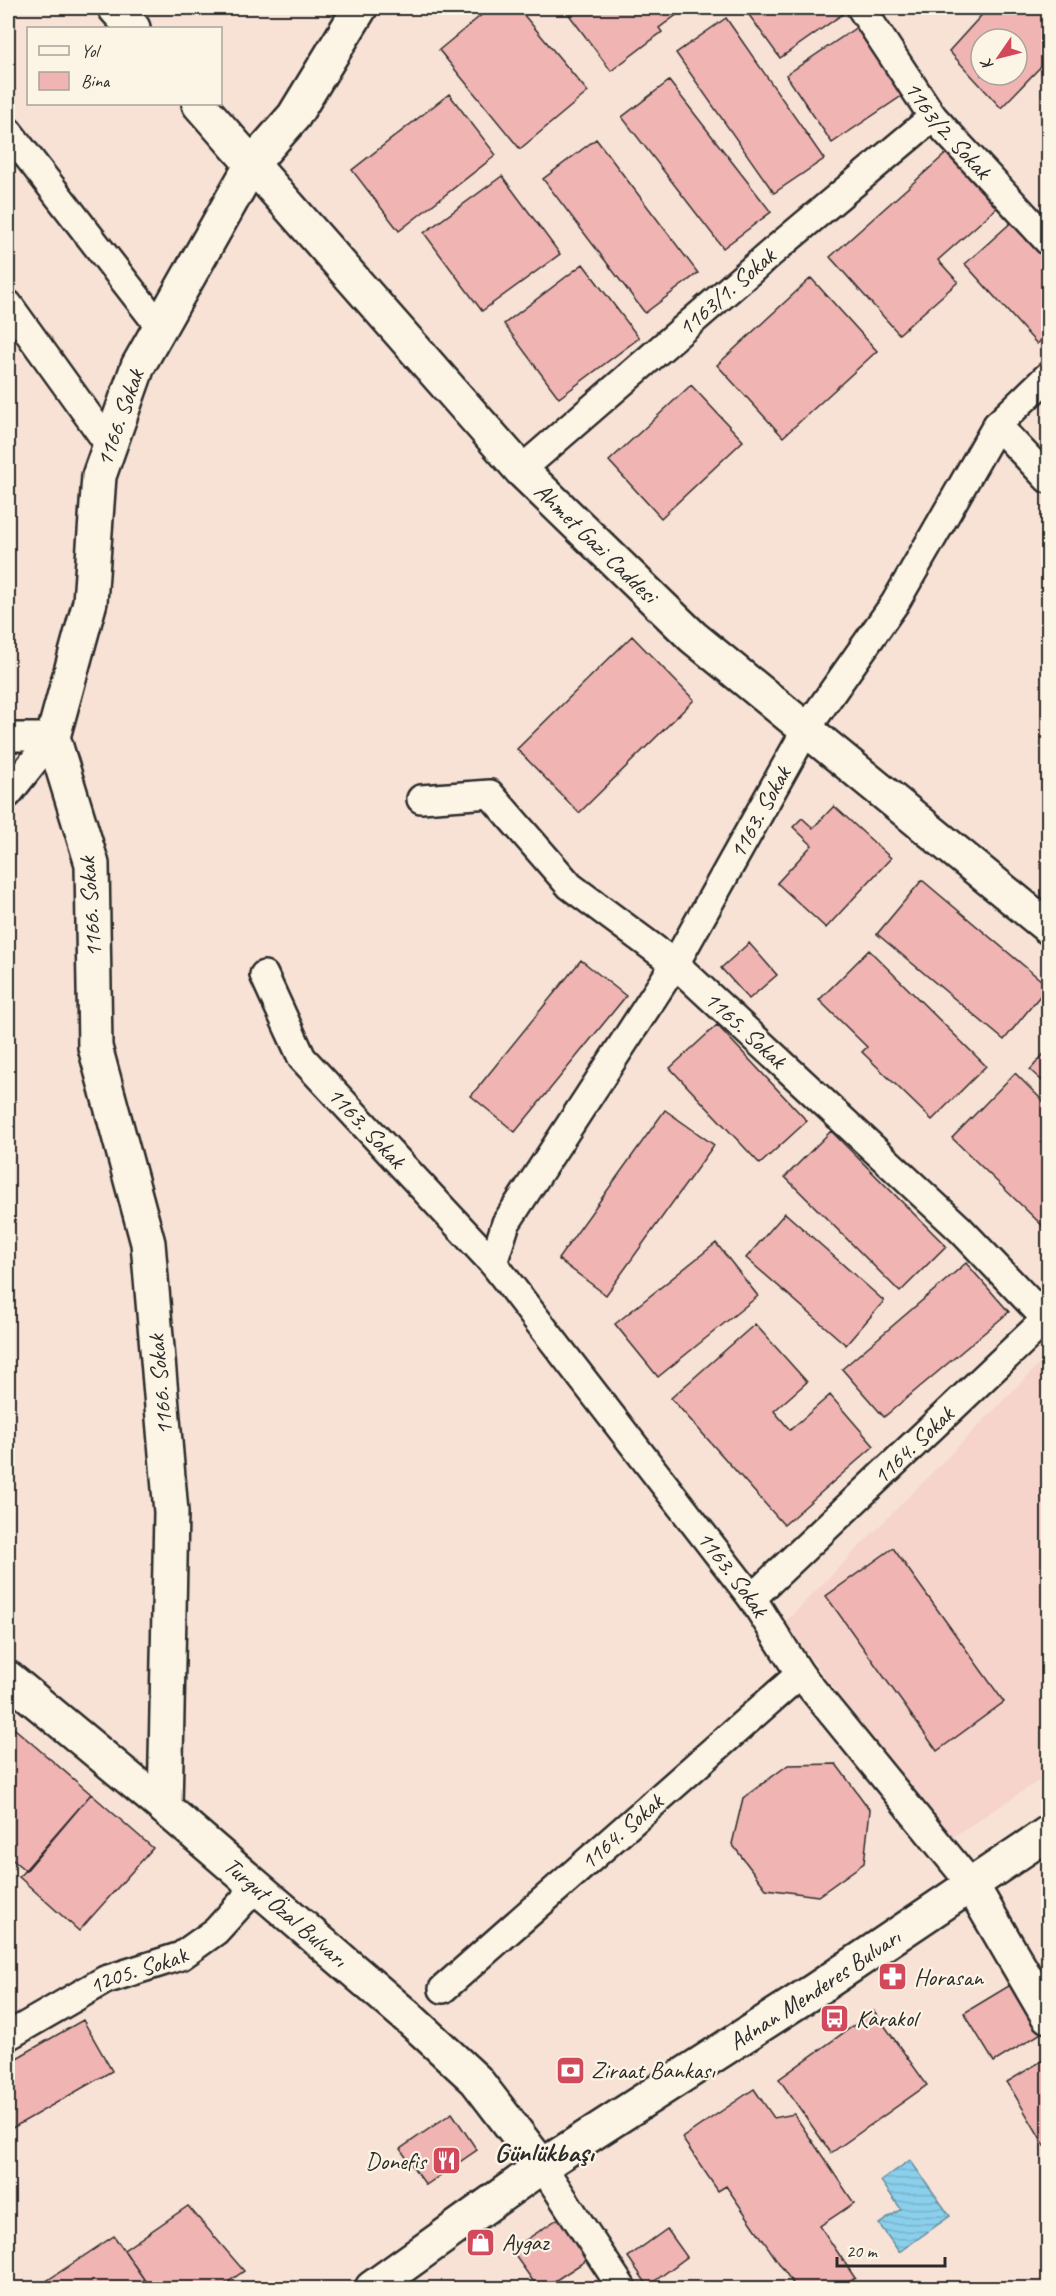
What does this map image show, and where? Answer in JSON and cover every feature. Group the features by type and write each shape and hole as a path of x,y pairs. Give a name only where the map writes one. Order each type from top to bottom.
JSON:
{"street":[{"path":"115,8 132,27"},
{"name":"1166. Sokak","path":"165,1808 171,1512 148,1243 95,1047 92,864 53,737 90,602 99,476 138,366 252,164 294,116 360,8"},
{"name":"1163/2. Sokak","path":"861,8 933,117 1048,241"},
{"name":"Ahmet Gazi Caddesi","path":"200,105 521,470 693,637 1048,927"},
{"name":"1163/1. Sokak","path":"521,470 933,117"},
{"path":"8,131 160,327"},
{"path":"8,304 110,446"},
{"name":"1163. Sokak","path":"493,1263 506,1223 675,964 807,728 894,603 997,425 1048,376"},
{"path":"997,425 1048,479"},
{"path":"8,737 53,737"},
{"path":"8,795 53,737"},
{"name":"1165. Sokak","path":"421,799 490,794 570,886 675,964 960,1229 1047,1318"},
{"name":"1163. Sokak","path":"264,975 302,1058 493,1263 752,1598 800,1674 971,1884"},
{"name":"1164. Sokak","path":"752,1598 1047,1318"},
{"name":"1164. Sokak","path":"443,1989 800,1674"},
{"name":"Turgut Özal Bulvarı","path":"8,1678 165,1808 255,1888 410,2019 476,2080 542,2166"},
{"name":"Adnan Menderes Bulvarı","path":"372,2289 542,2166 815,1990 1048,1833"},
{"path":"971,1884 1048,2016"},
{"name":"1205. Sokak","path":"8,2036 105,1980 181,1956 216,1931 255,1888"},
{"path":"542,2166 622,2289"}],"shaded area":[{"path":"1048,1355 1048,1775 948,1840 784,1623"}],"water":[{"path":"910,2160 950,2216 899,2252 879,2224 901,2209 881,2181"}],"building":[{"path":"490,8 518,8 588,92 520,149 439,50"},
{"path":"564,8 686,8 659,28 662,32 611,71"},
{"path":"744,8 840,8 844,13 780,58"},
{"path":"988,8 1048,8 1048,59 1029,79 1029,27 971,27"},
{"path":"726,18 824,159 774,193 676,53"},
{"path":"860,25 906,93 832,143 786,75"},
{"path":"969,29 969,73 949,51"},
{"path":"669,81 771,212 723,248 622,117"},
{"path":"982,87 1021,87 1001,108"},
{"path":"449,94 496,155 399,231 352,170"},
{"path":"596,139 698,273 645,313 543,179"},
{"path":"950,150 1000,205 938,260 958,282 899,334 830,257"},
{"path":"502,176 560,254 482,311 424,233"},
{"path":"1015,219 1048,256 1048,334 1037,344 965,264"},
{"path":"583,264 639,338 559,398 504,324"},
{"path":"811,278 877,351 783,437 717,365"},
{"path":"691,385 743,441 661,518 609,461"},
{"path":"632,636 694,700 579,813 517,749"},
{"path":"834,806 891,858 826,928 777,883 812,845 793,827 802,818 813,828"},
{"path":"922,880 1048,986 1004,1040 877,934"},
{"path":"749,943 777,975 749,999 721,968"},
{"path":"869,950 986,1066 932,1120 862,1052 867,1047 819,1000"},
{"path":"581,960 626,996 515,1132 471,1096"},
{"path":"717,1025 807,1121 760,1164 670,1068"},
{"path":"1048,1049 1048,1086 1030,1070"},
{"path":"1015,1073 1048,1106 1048,1231 952,1138"},
{"path":"665,1110 714,1145 606,1295 558,1259"},
{"path":"831,1131 946,1246 900,1292 785,1177"},
{"path":"785,1213 884,1301 846,1345 746,1258"},
{"path":"716,1243 758,1296 658,1377 615,1324"},
{"path":"966,1263 1009,1312 884,1417 842,1369"},
{"path":"755,1324 807,1382 774,1411 790,1430 830,1395 874,1446 784,1525 671,1398"},
{"path":"893,1548 1004,1702 937,1751 826,1596"},
{"path":"8,1723 91,1794 26,1871 8,1856"},
{"path":"836,1764 870,1810 864,1863 818,1896 766,1889 732,1844 743,1798 788,1765"},
{"path":"91,1794 153,1848 79,1931 19,1877"},
{"path":"1022,1978 1048,2029 994,2062 964,2013"},
{"path":"874,2011 927,2085 831,2153 779,2079"},
{"path":"83,2020 112,2071 9,2130 8,2063"},
{"path":"1048,2057 1048,2151 1007,2082"},
{"path":"754,2089 774,2118 794,2114 854,2203 820,2226 855,2278 839,2288 796,2288 726,2186 718,2191 682,2138"},
{"path":"452,2113 477,2150 426,2185 400,2149"},
{"path":"188,2206 244,2271 219,2288 150,2288 124,2250"},
{"path":"559,2218 587,2260 544,2288 538,2288 511,2250"},
{"path":"667,2229 687,2257 648,2286 628,2257"},
{"path":"114,2236 150,2288 36,2288"}],"place":[{"name":"Horasan","path":"893,1977"},
{"name":"Karakol","path":"835,2018"},
{"name":"Ziraat Bankası","path":"570,2070"},
{"name":"Donefis","path":"447,2161"},
{"name":"Aygaz","path":"481,2242"}],"district":[{"name":"Günlükbaşı","path":"544,2152"}]}
